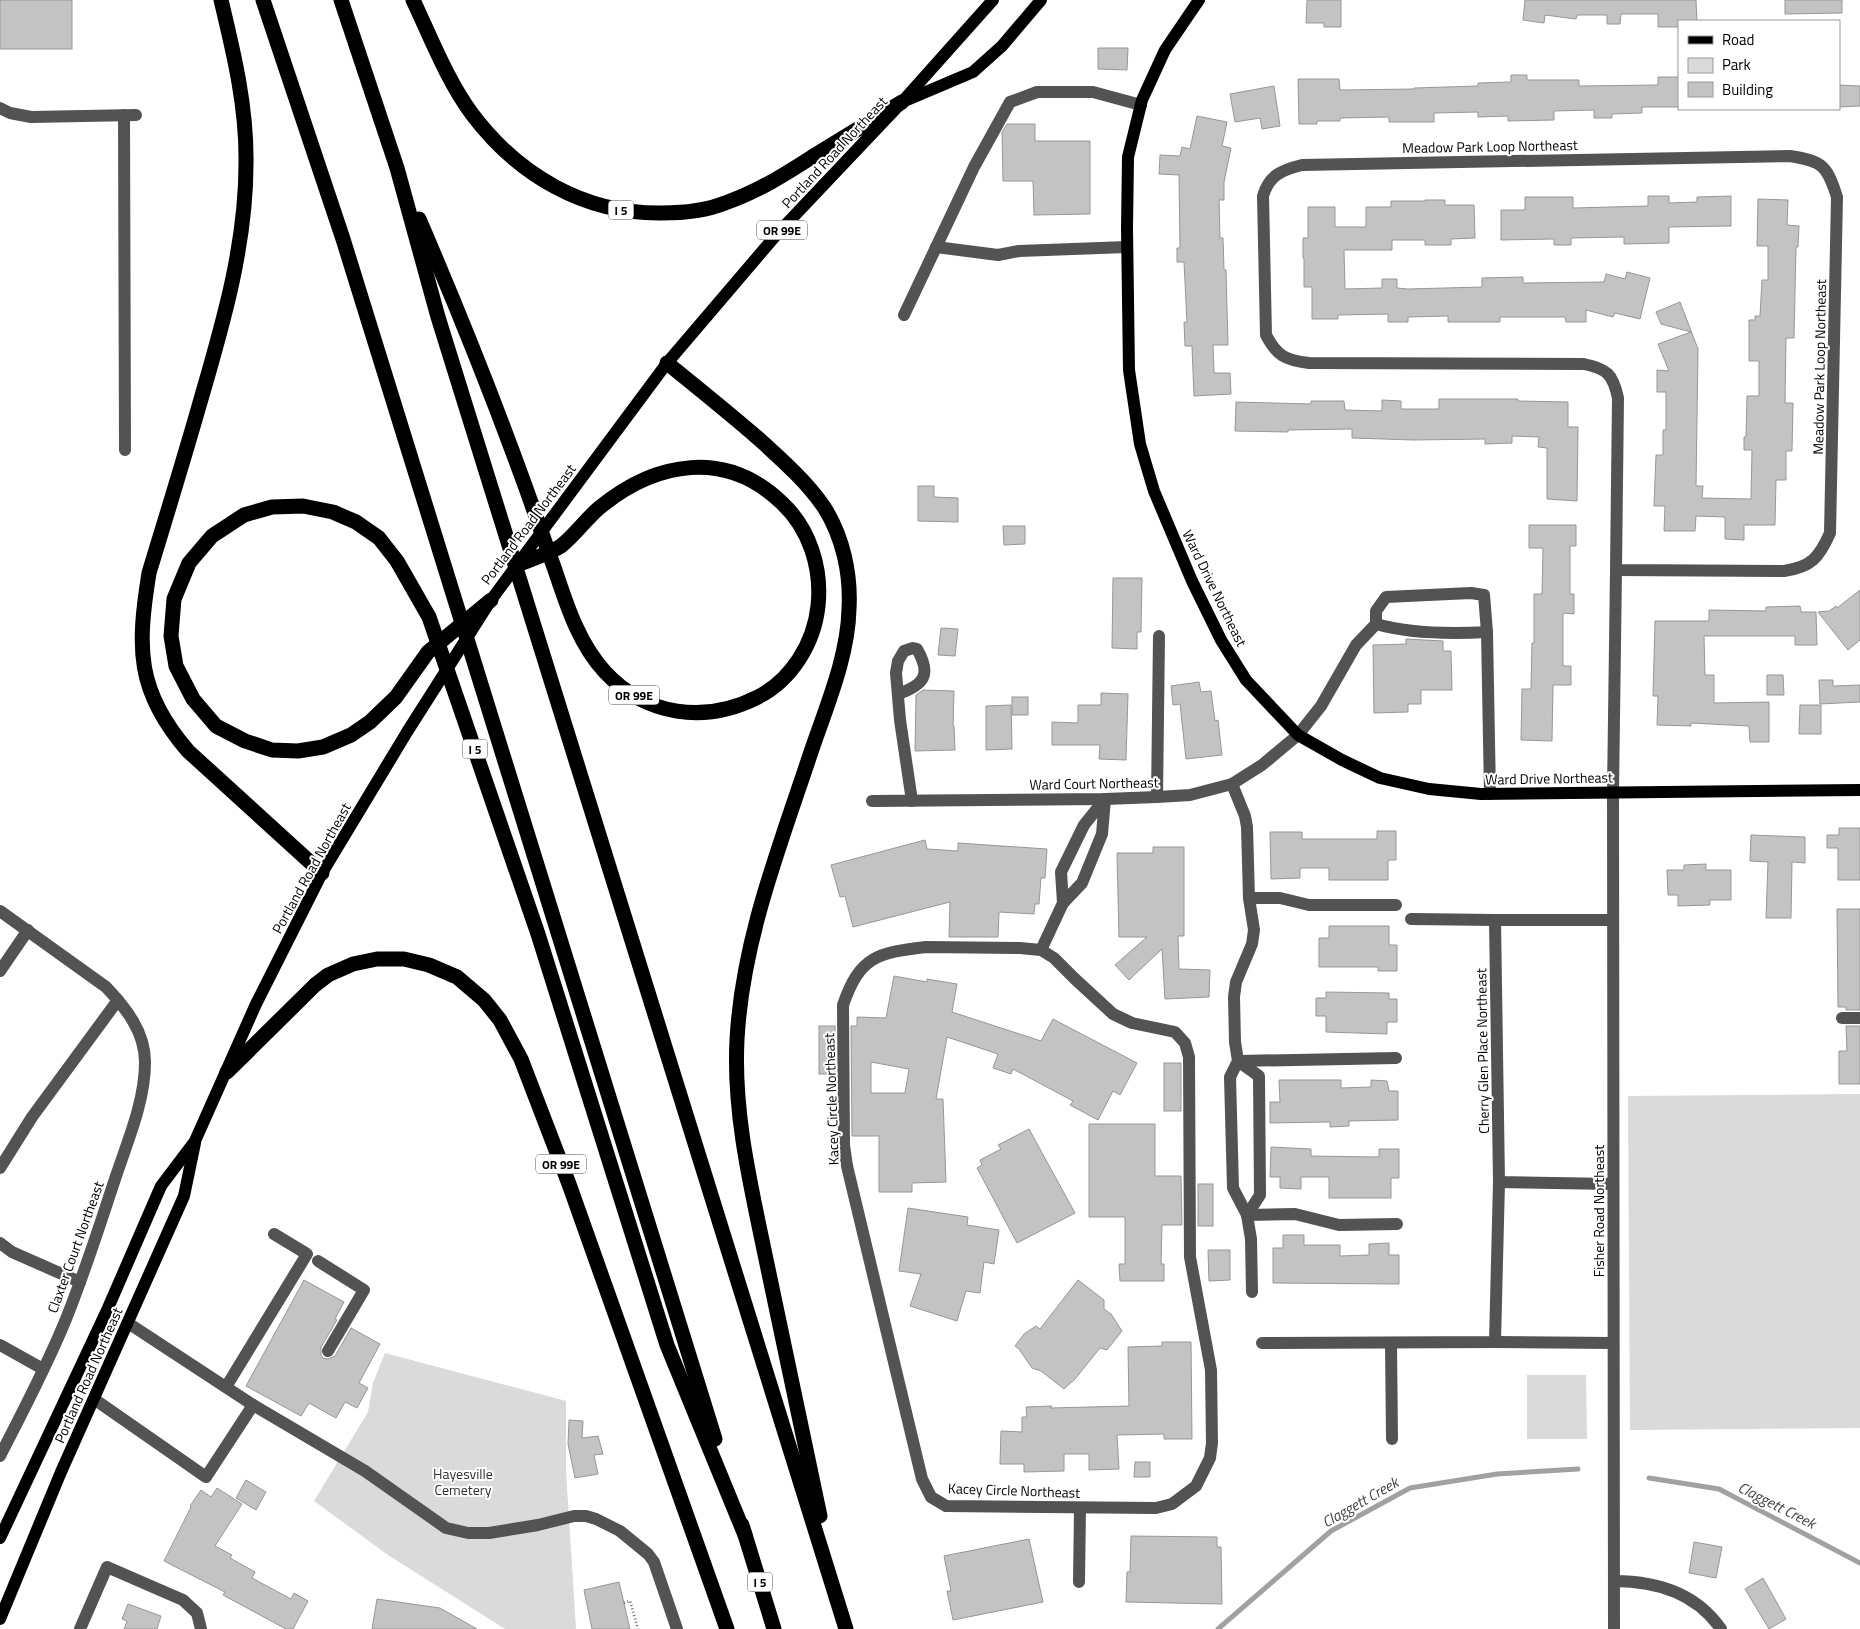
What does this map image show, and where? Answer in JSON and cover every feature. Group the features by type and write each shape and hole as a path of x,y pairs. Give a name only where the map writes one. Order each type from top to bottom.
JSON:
{"highway":[{"path":"221,0 236,58 244,120 246,164 241,235 221,331 149,573 143,612 142,647 144,665 153,701 163,720 188,751 322,873"},
{"name":"I 5","path":"263,0 343,239 774,1629"},
{"path":"341,0 397,168 441,326 846,1629"},
{"name":"I 5","path":"414,0 443,65 471,113 508,155 529,171 574,196 621,210 677,213 706,209 726,203 756,191 902,102"},
{"name":"OR 99E","path":"397,168 465,326 522,480 566,603 579,634 604,671 629,692 648,703 663,708 686,713 732,709 765,693 782,680 798,661 811,638 817,618 819,595 817,570 808,539 793,513 771,492 740,475 710,467 690,466 650,476 620,492 599,508 561,546 517,565"},
{"path":"667,363 722,407 792,469 808,487 825,509 838,537 847,566 849,610 845,645 756,923 743,986 737,1040 738,1102 748,1174 838,1604"},
{"name":"I 5","path":"491,600 428,652 396,697 377,716 351,735 323,747 306,750 272,750 245,742 216,726 193,699 176,666 171,636 174,599 189,564 212,536 244,515 272,507 304,506 333,512 356,522 379,538 397,562 429,618 538,934 667,1345 745,1535"},
{"name":"OR 99E","path":"227,1072 315,985 328,975 353,964 377,959 404,959 429,965 457,977 484,1000 500,1020 521,1059 569,1184 728,1629"}],"main road":[{"name":"Portland Road Northeast","path":"0,1538 108,1308 161,1186 195,1141 256,1004 322,873 407,732 491,600 667,363 777,234 902,102 993,0"},
{"path":"902,102 973,72 1002,46 1042,0"},
{"name":"Ward Drive Northeast","path":"1199,0 1165,50 1141,105 1128,157 1129,370 1140,444 1154,491 1192,581 1221,640 1246,680 1298,735 1342,760 1380,778 1428,788 1490,794 1860,790"},
{"name":"Portland Road Northeast","path":"0,1619 94,1399 184,1196 195,1141"}],"street":[{"path":"904,315 974,167 1010,102 1038,92 1093,92 1141,105"},
{"path":"0,108 10,113 31,117 130,115 125,450"},
{"name":"Meadow Park Loop Northeast","path":"1613,792 1618,398 1615,384 1600,367 1584,364 1308,363 1292,361 1280,356 1272,347 1266,335 1263,196 1266,186 1274,176 1285,169 1302,164 1790,156 1810,159 1824,166 1832,180 1837,197 1831,515 1830,533 1824,546 1815,559 1800,568 1784,571 1616,570"},
{"path":"936,247 998,255 1019,251 1127,247"},
{"path":"1487,632 1397,630 1376,624 1376,611 1386,597 1471,593 1484,595 1487,632 1490,794"},
{"name":"Ward Court Northeast","path":"872,801 1157,798 1190,795 1232,784 1262,765 1298,735 1321,706 1356,645 1376,624"},
{"path":"1157,798 1160,636"},
{"path":"898,694 912,801"},
{"path":"1232,784 1245,816 1247,827 1249,898 1254,930 1252,944 1236,982 1234,997 1235,1042 1238,1061 1230,1077 1233,1188 1247,1215 1251,1239 1252,1292"},
{"name":"Fisher Road Northeast","path":"1613,792 1614,1629"},
{"path":"1063,903 1061,872 1084,825 1105,800"},
{"path":"1041,950 1063,903 1082,883 1102,834 1105,800"},
{"path":"1249,898 1280,898 1309,905 1396,905"},
{"name":"Claxter Court Northeast","path":"0,911 106,987 136,1025 141,1038 145,1062 140,1102 80,1282 43,1369 0,1456"},
{"path":"1410,919 1613,920"},
{"name":"Cherry Glen Place Northeast","path":"1495,920 1499,1182 1496,1342"},
{"path":"0,971 28,930"},
{"name":"Kacey Circle Northeast","path":"926,948 1020,948 1041,950 1054,958 1113,1014 1132,1023 1175,1032 1185,1043 1189,1057 1190,1257 1212,1370 1212,1443 1210,1458 1196,1486 1172,1504 1156,1508 946,1506 931,1497 922,1479 850,1182 844,1145 843,1006 850,986 861,968 878,956 897,951 926,948"},
{"path":"0,1168 32,1117 118,1000"},
{"path":"1842,1018 1860,1018"},
{"path":"1238,1061 1396,1058"},
{"path":"1238,1061 1259,1076 1260,1195 1247,1215"},
{"path":"1499,1182 1613,1184"},
{"path":"1247,1215 1295,1214 1340,1225 1397,1224"},
{"path":"226,1387 307,1254 274,1234"},
{"path":"0,1243 12,1252 80,1282"},
{"path":"318,1260 364,1290 328,1351"},
{"path":"128,1322 253,1405 365,1471 446,1528 468,1533 489,1532 538,1525 574,1516 596,1519 620,1531 648,1554 654,1562 677,1629"},
{"path":"1262,1343 1613,1343"},
{"path":"1391,1343 1392,1439"},
{"path":"0,1345 43,1369"},
{"path":"94,1399 206,1477 253,1405"},
{"path":"1079,1582 1080,1508"},
{"path":"80,1629 107,1567 183,1600 197,1613 201,1629"},
{"path":"1614,1581 1652,1584 1678,1592 1702,1607 1721,1629"}],"path":[{"path":"624,1603 630,1601 638,1629"}],"green space":[{"path":"1860,1094 1860,1428 1630,1430 1628,1096"},
{"name":"Hayesville Cemetery","path":"385,1353 566,1401 566,1471 576,1629 505,1629 388,1555 314,1501 368,1412 373,1383"},
{"path":"1527,1375 1586,1375 1587,1439 1527,1439"}],"building":[{"path":"0,0 72,0 72,49 0,49"},
{"path":"1307,0 1341,0 1341,27 1324,27 1324,23 1306,23"},
{"path":"1525,0 1696,0 1697,20 1678,20 1678,27 1658,27 1658,14 1621,14 1620,24 1607,24 1607,15 1577,15 1576,19 1545,15 1544,23 1523,20"},
{"path":"1785,0 1842,0 1842,13 1785,14"},
{"path":"1098,48 1128,48 1127,70 1098,69"},
{"path":"1511,75 1527,75 1527,80 1579,80 1579,86 1658,85 1658,77 1678,77 1678,107 1642,107 1642,113 1612,114 1612,118 1594,118 1594,110 1554,111 1554,120 1508,121 1508,116 1478,117 1478,112 1434,113 1434,122 1389,122 1389,117 1340,118 1340,121 1317,121 1317,124 1299,124 1298,79 1339,79 1340,90 1414,89 1478,86 1478,83 1511,82"},
{"path":"1840,85 1860,86 1860,106 1840,107"},
{"path":"1274,86 1280,126 1262,129 1260,118 1235,122 1230,94"},
{"path":"1197,116 1227,122 1222,146 1231,148 1224,182 1224,200 1219,200 1220,238 1223,238 1224,270 1226,270 1228,345 1213,345 1214,373 1230,373 1231,394 1194,396 1192,346 1185,346 1184,322 1187,322 1184,262 1177,262 1177,248 1180,248 1179,175 1159,174 1160,155 1180,156 1182,147 1190,149"},
{"path":"1007,124 1035,124 1035,141 1090,141 1090,214 1034,215 1033,181 1003,181 1002,132"},
{"path":"1648,196 1669,196 1669,203 1697,202 1697,197 1731,196 1731,226 1669,227 1669,243 1624,244 1624,237 1571,238 1571,245 1554,245 1554,239 1501,240 1501,210 1525,210 1525,197 1573,197 1573,208 1648,206"},
{"path":"1758,199 1788,200 1787,225 1799,226 1798,247 1796,247 1794,338 1786,338 1785,403 1793,403 1792,451 1786,451 1786,480 1776,480 1775,525 1744,525 1744,540 1725,539 1725,517 1696,516 1695,531 1664,531 1665,506 1654,506 1656,455 1663,455 1663,430 1666,430 1666,392 1657,392 1657,370 1669,371 1658,344 1691,332 1661,324 1656,312 1680,302 1698,349 1696,486 1703,486 1702,498 1751,499 1752,450 1744,450 1744,437 1746,437 1747,396 1759,396 1759,361 1749,361 1749,320 1755,320 1755,316 1760,316 1762,280 1768,280 1768,246 1757,246"},
{"path":"1445,200 1445,205 1474,205 1475,238 1451,239 1451,245 1425,245 1425,240 1392,240 1392,250 1344,250 1345,289 1382,288 1382,279 1397,279 1397,288 1408,289 1482,287 1482,278 1523,277 1523,283 1604,282 1606,274 1625,279 1627,272 1650,278 1640,319 1615,313 1613,317 1586,310 1586,322 1566,322 1565,317 1500,317 1500,322 1448,322 1448,316 1408,317 1408,322 1388,322 1388,314 1338,315 1338,319 1312,319 1312,287 1304,287 1303,238 1308,238 1308,207 1335,207 1335,227 1366,227 1366,207 1391,207 1391,201"},
{"path":"1439,399 1518,399 1518,401 1568,402 1568,427 1578,427 1577,501 1547,499 1547,448 1538,447 1539,437 1512,436 1512,443 1485,444 1485,439 1414,440 1352,438 1352,429 1288,430 1288,432 1235,431 1236,402 1311,404 1311,401 1344,401 1345,410 1382,411 1382,400 1401,401 1401,409 1439,409"},
{"path":"918,486 934,486 934,497 958,498 958,522 918,521"},
{"path":"1529,525 1576,525 1576,546 1570,546 1570,594 1574,594 1574,614 1563,613 1563,666 1571,666 1571,685 1553,685 1552,741 1521,740 1522,689 1531,689 1532,643 1534,643 1534,594 1542,594 1543,548 1529,548"},
{"path":"1003,526 1025,526 1025,544 1004,545"},
{"path":"1113,578 1142,578 1141,632 1137,632 1137,649 1112,648"},
{"path":"1860,590 1860,640 1848,650 1818,612 1829,611 1836,606 1837,608"},
{"path":"1800,606 1801,612 1816,612 1817,645 1795,645 1795,636 1704,636 1705,675 1714,675 1714,703 1769,702 1769,742 1750,742 1749,726 1691,723 1691,726 1657,725 1658,696 1653,696 1655,621 1709,621 1709,610 1766,611 1766,607"},
{"path":"941,628 958,629 955,656 938,655"},
{"path":"1406,639 1443,641 1443,651 1451,651 1452,690 1421,690 1421,704 1408,704 1408,712 1374,713 1373,645 1406,644"},
{"path":"1767,675 1783,675 1784,695 1767,695"},
{"path":"1819,680 1833,680 1833,686 1860,685 1860,702 1820,704"},
{"path":"1199,682 1201,692 1211,691 1215,721 1218,720 1222,755 1186,759 1180,704 1173,705 1171,686"},
{"path":"923,690 954,691 953,726 955,750 915,751 916,695"},
{"path":"1101,693 1128,694 1126,760 1099,759 1100,745 1052,745 1052,722 1078,723 1078,705 1101,705"},
{"path":"1012,697 1028,697 1028,715 1012,715"},
{"path":"1011,705 1012,749 986,750 986,706"},
{"path":"1800,705 1821,705 1821,734 1799,734"},
{"path":"1839,828 1860,828 1860,880 1838,880 1838,848 1827,848 1827,835 1839,835"},
{"path":"1377,831 1396,831 1396,860 1388,860 1388,880 1329,880 1329,868 1300,868 1300,878 1271,879 1270,832 1302,832 1302,839 1377,839"},
{"path":"1751,835 1805,837 1805,863 1792,862 1791,918 1766,918 1768,862 1750,861"},
{"path":"925,840 927,849 958,851 958,843 1047,849 1045,878 1041,878 1039,904 1035,904 1034,914 999,912 998,937 949,937 950,902 853,927 845,896 840,897 831,865"},
{"path":"1153,847 1184,847 1184,936 1178,936 1179,969 1210,970 1209,997 1165,999 1162,949 1129,980 1115,965 1147,937 1119,937 1117,853 1153,853"},
{"path":"1706,864 1706,870 1731,870 1731,900 1710,900 1710,905 1678,906 1678,895 1668,895 1667,870 1684,870 1684,865"},
{"path":"1837,909 1860,909 1860,1010 1846,1010 1846,1007 1838,1007"},
{"path":"1329,926 1389,926 1389,945 1397,945 1397,971 1378,971 1378,967 1319,967 1319,938 1329,938"},
{"path":"894,976 927,982 927,979 957,984 952,1012 1041,1041 1053,1019 1137,1063 1120,1095 1113,1091 1098,1120 1070,1105 1073,1101 1013,1069 1011,1074 993,1068 998,1054 947,1037 936,1099 943,1099 946,1182 912,1183 912,1192 879,1192 879,1136 852,1136 851,1026 857,1026 857,1017 886,1018","holes":["871,1062 909,1069 905,1093 871,1093"]},
{"path":"1326,992 1389,993 1389,999 1397,999 1397,1022 1387,1022 1387,1034 1326,1032 1326,1016 1316,1016 1316,998 1326,998"},
{"path":"819,1026 835,1026 835,1074 819,1074"},
{"path":"1846,1026 1860,1026 1860,1084 1839,1084 1839,1051 1847,1051"},
{"path":"1164,1063 1181,1063 1181,1111 1164,1111"},
{"path":"1279,1080 1341,1080 1341,1088 1371,1087 1371,1080 1387,1081 1389,1091 1398,1091 1398,1120 1349,1121 1349,1126 1330,1127 1330,1122 1270,1123 1270,1102 1280,1102"},
{"path":"1089,1124 1155,1124 1155,1176 1181,1176 1182,1225 1162,1225 1161,1264 1164,1264 1164,1281 1120,1281 1119,1264 1125,1264 1125,1217 1089,1217"},
{"path":"1029,1129 1075,1213 1017,1243 977,1168 982,1165 980,1160 1001,1149 998,1145"},
{"path":"1271,1147 1311,1149 1311,1156 1379,1157 1379,1149 1399,1149 1399,1178 1391,1178 1391,1198 1329,1198 1329,1177 1301,1177 1301,1189 1280,1188 1280,1177 1270,1177"},
{"path":"1198,1184 1213,1184 1213,1226 1198,1226"},
{"path":"908,1208 968,1217 967,1225 999,1230 994,1264 984,1262 980,1293 966,1291 957,1321 910,1306 921,1274 899,1271"},
{"path":"1283,1235 1304,1235 1304,1245 1340,1245 1340,1256 1369,1255 1369,1244 1389,1243 1389,1255 1399,1255 1399,1284 1273,1283 1273,1248 1283,1248"},
{"path":"1208,1250 1230,1250 1230,1280 1209,1281"},
{"path":"304,1280 344,1302 335,1319 337,1320 321,1347 323,1358 328,1359 335,1356 351,1328 380,1344 359,1383 368,1388 357,1408 345,1402 336,1418 309,1403 301,1416 246,1386"},
{"path":"1078,1280 1104,1300 1104,1309 1111,1314 1122,1331 1107,1350 1100,1348 1075,1379 1064,1389 1041,1371 1032,1368 1015,1346 1024,1334 1036,1326 1040,1329"},
{"path":"1162,1342 1191,1342 1192,1439 1164,1439 1164,1434 1117,1435 1119,1469 1089,1470 1089,1454 1064,1454 1064,1471 1024,1472 1024,1464 1000,1464 1001,1431 1022,1432 1022,1417 1027,1417 1026,1407 1129,1406 1128,1347 1162,1346"},
{"path":"569,1420 583,1421 582,1438 598,1436 603,1454 594,1455 598,1474 575,1478 568,1444"},
{"path":"1135,1462 1150,1462 1150,1477 1134,1477"},
{"path":"246,1480 266,1492 256,1510 236,1498"},
{"path":"217,1488 242,1504 215,1546 232,1555 230,1558 255,1572 252,1578 291,1599 294,1593 308,1601 293,1629 286,1629 223,1595 225,1592 164,1561 190,1506 201,1490 211,1497"},
{"path":"1131,1536 1217,1537 1217,1547 1221,1547 1222,1604 1126,1602 1127,1572 1130,1572"},
{"path":"1029,1539 1043,1602 953,1620 947,1591 951,1591 944,1556"},
{"path":"1694,1542 1722,1547 1716,1578 1689,1573"},
{"path":"1763,1578 1786,1619 1769,1629 1745,1589"},
{"path":"619,1582 630,1629 592,1629 584,1590"},
{"path":"377,1599 440,1608 477,1629 372,1629"},
{"path":"128,1604 161,1616 157,1629 124,1629 127,1621 122,1619"}],"waterway":[{"name":"Claggett Creek","path":"1218,1629 1331,1531 1410,1488 1497,1474 1578,1469"},
{"name":"Claggett Creek","path":"1649,1478 1719,1489 1860,1563"}]}
